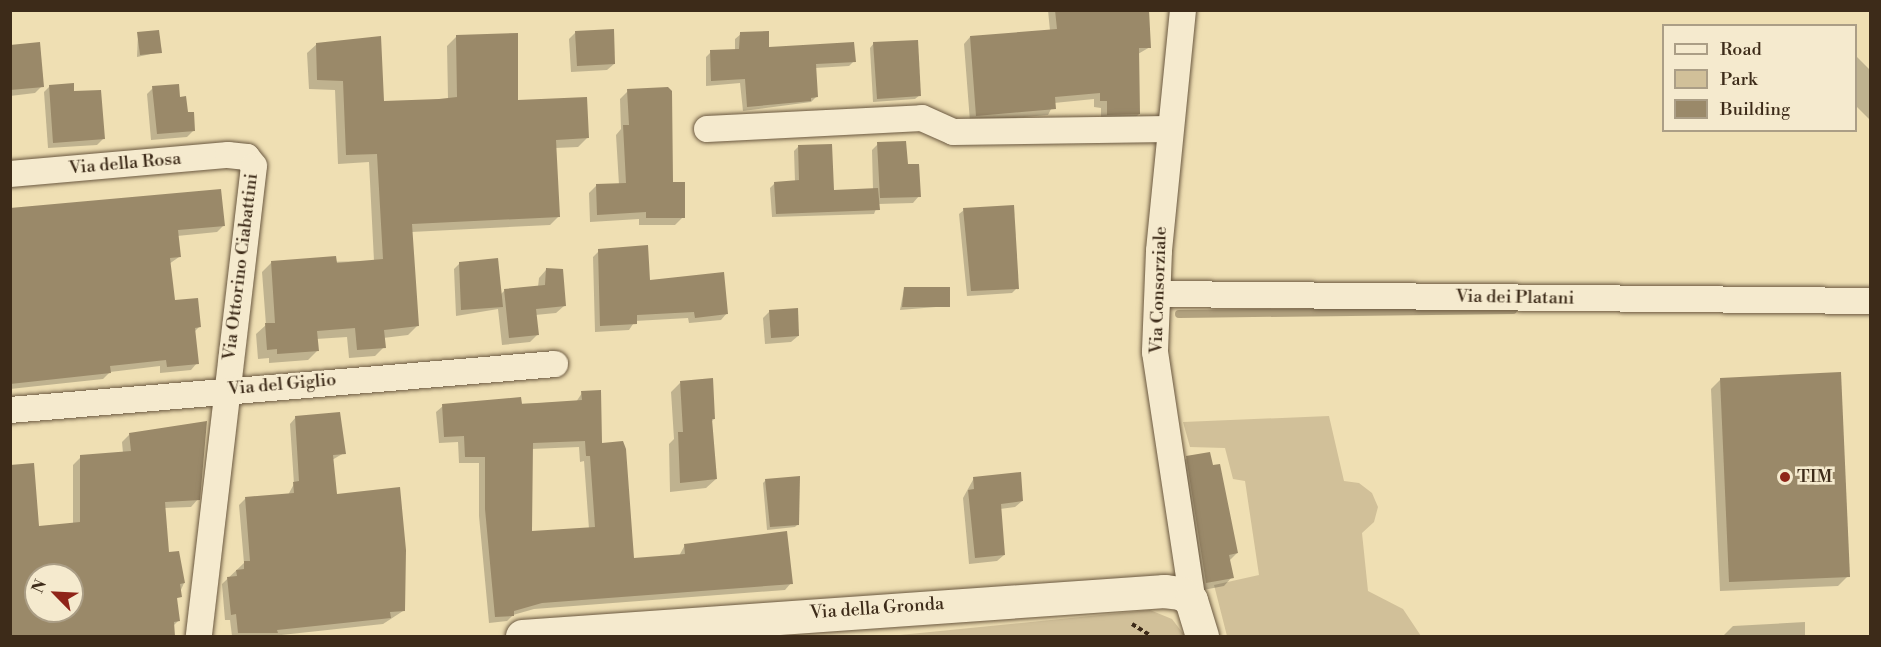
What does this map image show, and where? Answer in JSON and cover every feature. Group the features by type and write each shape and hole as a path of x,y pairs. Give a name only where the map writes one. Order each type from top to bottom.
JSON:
{"street":[{"name":"Via Consorziale","path":"1183,10 1169,129 1156,365 1193,604"},
{"path":"706,129 922,118 953,132 1169,129"},
{"name":"Via della Rosa","path":"10,174 240,155"},
{"name":"Via Ottorino Ciabattini","path":"199,636 225,390 255,178 252,162 240,155"},
{"name":"Via dei Platani","path":"1159,294 1870,301"},
{"name":"Via del Giglio","path":"10,410 225,390 555,364"},
{"name":"Via della Gronda","path":"522,636 776,626 1164,591 1185,595 1193,604"},
{"path":"1193,604 1202,636"}],"green space":[{"path":"1329,416 1344,481 1359,483 1372,493 1378,507 1374,522 1362,533 1368,591 1403,609 1421,636 1227,636 1214,585 1259,575 1245,481 1233,479 1225,448 1190,447 1183,422"},
{"path":"1150,610 1172,619 1185,636 890,636"}],"building":[{"path":"1055,10 1149,10 1151,48 1139,48 1140,114 1107,115 1107,101 1100,101 1100,93 1055,97 1056,109 976,116 970,36 1057,29"},
{"path":"614,29 615,64 577,66 575,31"},
{"path":"159,30 162,53 140,55 137,32"},
{"path":"769,31 769,47 854,42 856,62 816,64 818,97 811,98 811,101 747,107 745,79 711,81 710,50 739,49 740,32"},
{"path":"518,33 518,100 587,97 589,138 556,140 560,217 412,224 419,326 384,330 386,348 357,350 355,328 317,331 319,351 277,354 277,349 267,350 265,323 275,323 271,261 336,256 337,263 383,259 377,154 346,155 343,81 317,80 316,43 381,36 384,101 439,99 457,97 456,35"},
{"path":"918,40 921,96 877,99 873,42"},
{"path":"40,42 44,87 10,90 10,45"},
{"path":"74,83 74,91 101,90 105,139 53,143 49,85"},
{"path":"179,84 180,97 186,96 188,112 194,112 195,131 157,134 152,86"},
{"path":"668,87 672,91 673,182 685,182 685,218 646,218 646,212 597,215 596,184 626,183 623,125 629,125 627,89"},
{"path":"906,141 908,164 919,164 921,197 880,198 877,142"},
{"path":"832,144 834,190 878,188 880,210 776,214 774,182 799,180 798,145"},
{"path":"221,189 225,226 178,230 181,257 170,258 175,300 198,298 201,327 195,328 199,364 167,367 166,360 110,366 111,373 10,384 10,208"},
{"path":"1014,205 1019,289 971,291 963,208"},
{"path":"648,245 650,280 724,272 728,314 695,318 694,312 637,315 637,324 600,326 598,249"},
{"path":"498,258 503,307 461,310 459,262"},
{"path":"546,268 563,269 566,306 536,309 539,335 509,338 504,289 545,285"},
{"path":"904,287 950,287 950,307 902,307"},
{"path":"798,308 799,336 771,338 769,310"},
{"name":"TIM","path":"1841,372 1850,577 1729,582 1720,378"},
{"path":"713,378 715,419 712,419 717,479 680,483 678,432 683,432 680,381"},
{"path":"601,390 602,443 623,441 626,449 634,558 685,554 684,544 787,531 793,584 542,603 514,611 514,616 495,617 485,509 485,457 465,457 464,436 444,437 442,404 521,397 522,404 582,400 581,391","holes":["585,441 586,456 590,456 595,527 532,531 533,443"]},
{"path":"340,412 346,454 333,455 337,494 400,487 406,550 405,611 390,612 391,618 277,630 278,633 238,633 236,614 231,615 227,577 237,576 236,570 244,569 244,561 250,561 245,497 294,493 293,482 299,481 295,416"},
{"path":"207,421 200,500 165,502 169,552 179,551 185,583 180,584 182,597 177,598 180,621 174,622 175,636 10,636 10,465 34,463 39,526 80,522 80,455 131,451 129,433"},
{"path":"1210,452 1213,465 1220,464 1238,553 1229,555 1234,578 1206,583 1186,456"},
{"path":"1021,472 1023,501 1001,504 1005,555 975,558 968,490 974,489 973,477"},
{"path":"800,476 799,525 770,527 765,479"}],"waterway":[{"path":"1179,314 1513,310"}],"place":[{"name":"TIM","path":"1785,477"}]}
